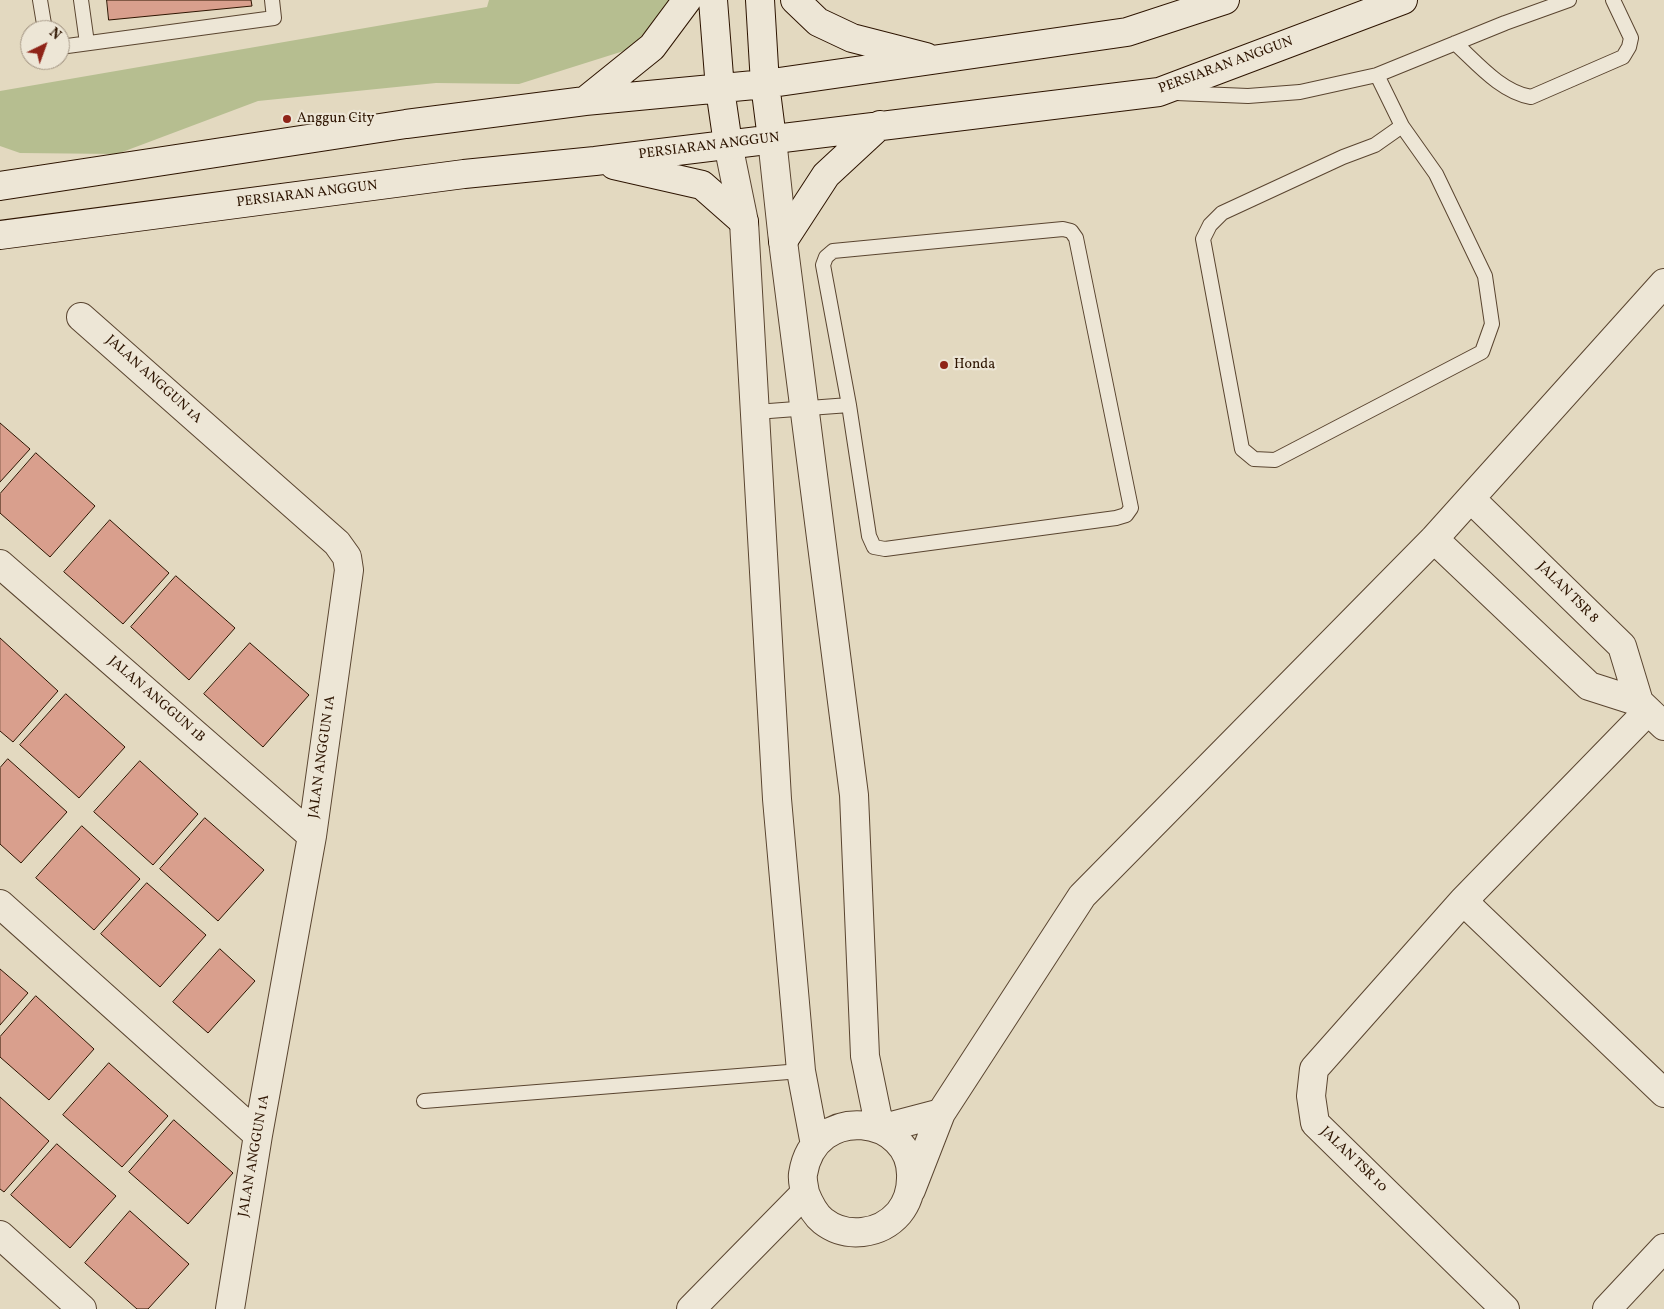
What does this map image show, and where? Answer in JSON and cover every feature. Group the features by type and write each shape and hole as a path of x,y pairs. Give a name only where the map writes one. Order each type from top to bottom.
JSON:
{"street":[{"path":"584,102 652,47 687,0"},
{"path":"713,0 720,89 728,144 744,222 778,799 801,1070 814,1145"},
{"path":"760,0 764,84 854,795 865,1056 880,1129"},
{"path":"795,0 818,22 852,38 906,53 941,60"},
{"path":"0,186 406,124 584,102 764,84 1127,32 1225,0"},
{"name":"PERSIARAN ANGGUN","path":"0,235 464,174 595,161 1159,92 1403,0"},
{"path":"783,241 826,175 880,125"},
{"path":"595,161 702,185 744,222"},
{"path":"911,1190 911,1172 906,1155 896,1140 880,1129 863,1124 845,1126 828,1133 814,1145 806,1159 803,1176 804,1192 812,1208 823,1221 839,1230 857,1233 876,1230 892,1221 904,1207 911,1190 941,1113 1082,896 1434,539 1664,283"},
{"name":"JALAN ANGGUN 1A","path":"81,317 337,543 347,557 349,570 312,836 258,1135 230,1309"},
{"name":"JALAN TSR 8","path":"1471,499 1622,646 1650,713"},
{"path":"1434,539 1589,686 1650,713"},
{"name":"JALAN ANGGUN 1B","path":"0,564 312,836"},
{"name":"JALAN TSR 10","path":"1505,1309 1315,1123 1311,1096 1314,1069 1463,901 1650,713"},
{"path":"1463,901 1664,1093"},
{"path":"0,904 258,1135"},
{"path":"880,1129 941,1113"},
{"path":"691,1309 804,1192"},
{"path":"0,1235 82,1309"},
{"path":"1608,1309 1664,1248"}],"lane":[{"path":"40,0 43,20"},
{"path":"81,0 87,43"},
{"path":"70,46 274,18 272,0"},
{"path":"1159,92 1248,96 1300,92 1377,74 1505,23 1569,0"},
{"path":"1455,43 1505,88 1522,96 1531,97 1623,57 1629,47 1631,38 1613,0"},
{"path":"1377,74 1402,126 1436,174 1485,276 1492,324 1482,352 1275,460 1254,458 1242,449 1203,238 1210,225 1222,213 1375,145 1402,126"},
{"path":"1063,229 1071,231 1076,238 1131,508 1126,515 1116,518 885,549 874,547 869,536 849,405 822,265 826,257 833,250 1063,229"},
{"path":"756,412 849,405"},
{"path":"424,1101 801,1070"}],"green space":[{"path":"489,0 673,0 630,49 519,84 436,83 258,101 117,154 20,153 0,146 0,91 487,7"}],"building":[{"path":"107,0 251,0 252,6 109,20"},
{"path":"0,423 30,449 0,482"},
{"path":"36,453 95,506 50,557 0,513 0,494"},
{"path":"110,520 169,573 123,624 64,572"},
{"path":"176,576 235,628 189,680 131,627"},
{"path":"0,638 58,691 13,742 0,731"},
{"path":"250,643 309,695 263,747 204,694"},
{"path":"66,694 125,747 79,798 20,745"},
{"path":"8,759 67,812 21,863 0,844 0,768"},
{"path":"140,761 198,814 153,865 94,812"},
{"path":"205,818 264,870 218,921 160,869"},
{"path":"82,826 140,879 94,930 36,878"},
{"path":"147,883 206,935 160,987 101,934"},
{"path":"220,949 255,981 208,1033 173,1002"},
{"path":"0,969 28,993 0,1025"},
{"path":"36,996 94,1049 49,1100 0,1057 0,1037"},
{"path":"109,1063 168,1116 122,1167 63,1115"},
{"path":"0,1097 49,1141 4,1192 0,1189"},
{"path":"174,1120 233,1173 188,1224 129,1172"},
{"path":"57,1144 116,1196 70,1248 11,1195"},
{"path":"130,1211 189,1264 148,1309 137,1309 85,1263"}],"place":[{"name":"Anggun City","path":"287,119"},
{"name":"Honda","path":"944,365"}]}
